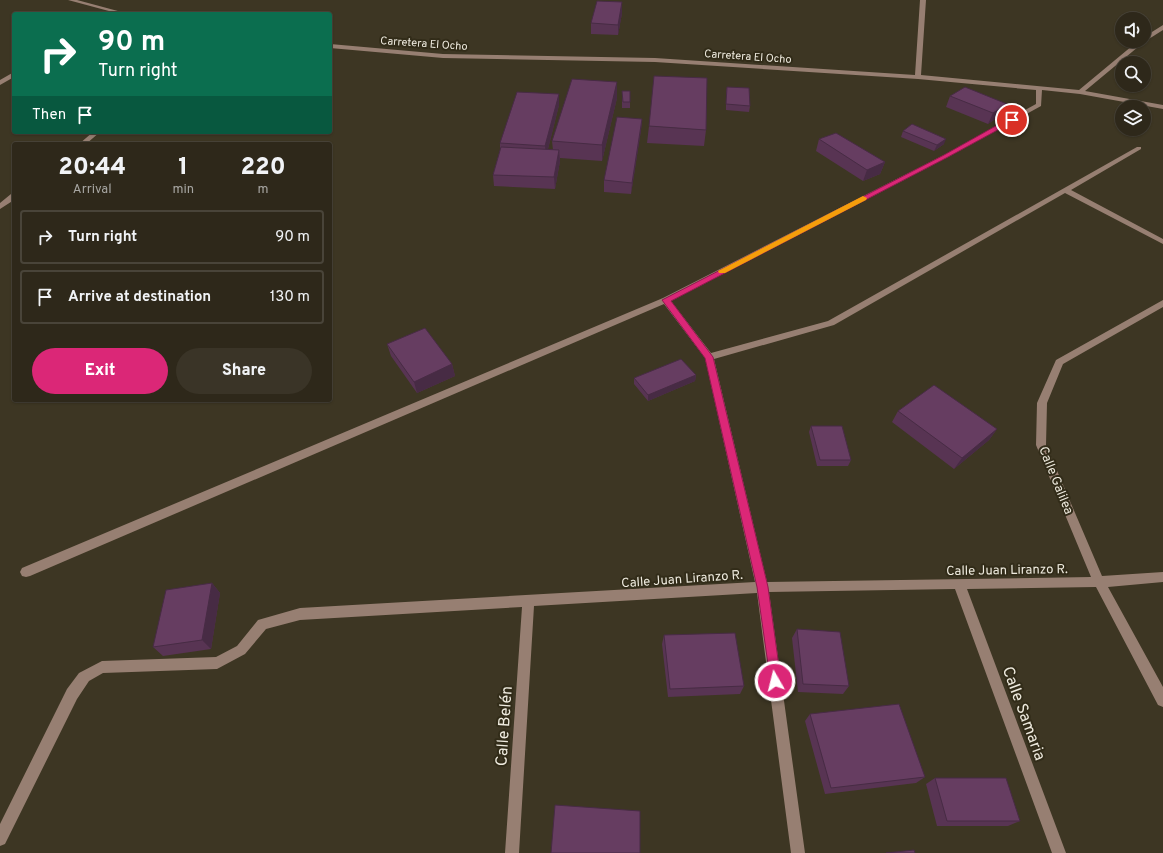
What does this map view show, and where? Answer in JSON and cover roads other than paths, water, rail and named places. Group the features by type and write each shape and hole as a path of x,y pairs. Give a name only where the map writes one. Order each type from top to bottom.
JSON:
{"street":[{"path":"71,0 110,12"},
{"path":"918,77 923,0"},
{"path":"1151,35 1163,27"},
{"name":"Carretera El Ocho","path":"332,46 443,56 655,60 918,77 1080,92 1163,107"},
{"path":"1080,92 1133,48"},
{"path":"0,73 12,75"},
{"path":"0,83 12,76"},
{"path":"26,572 666,300 946,156 1039,105 1039,87"},
{"path":"85,142 95,134"},
{"path":"709,357 831,323 1139,148"},
{"path":"1065,190 1163,242"},
{"path":"0,207 12,198"},
{"path":"666,300 709,357 762,587 798,853"},
{"name":"Calle Galilea","path":"1163,303 1059,362 1042,403 1041,445 1099,582 1163,700"},
{"name":"Calle Juan Liranzo R.","path":"0,839 72,694 84,677 102,667 217,663 241,650 262,624 300,614 762,587 1099,582 1163,577"},
{"name":"Calle Samaria","path":"959,584 1060,853"},
{"name":"Calle Belén","path":"512,853 528,601"}]}
